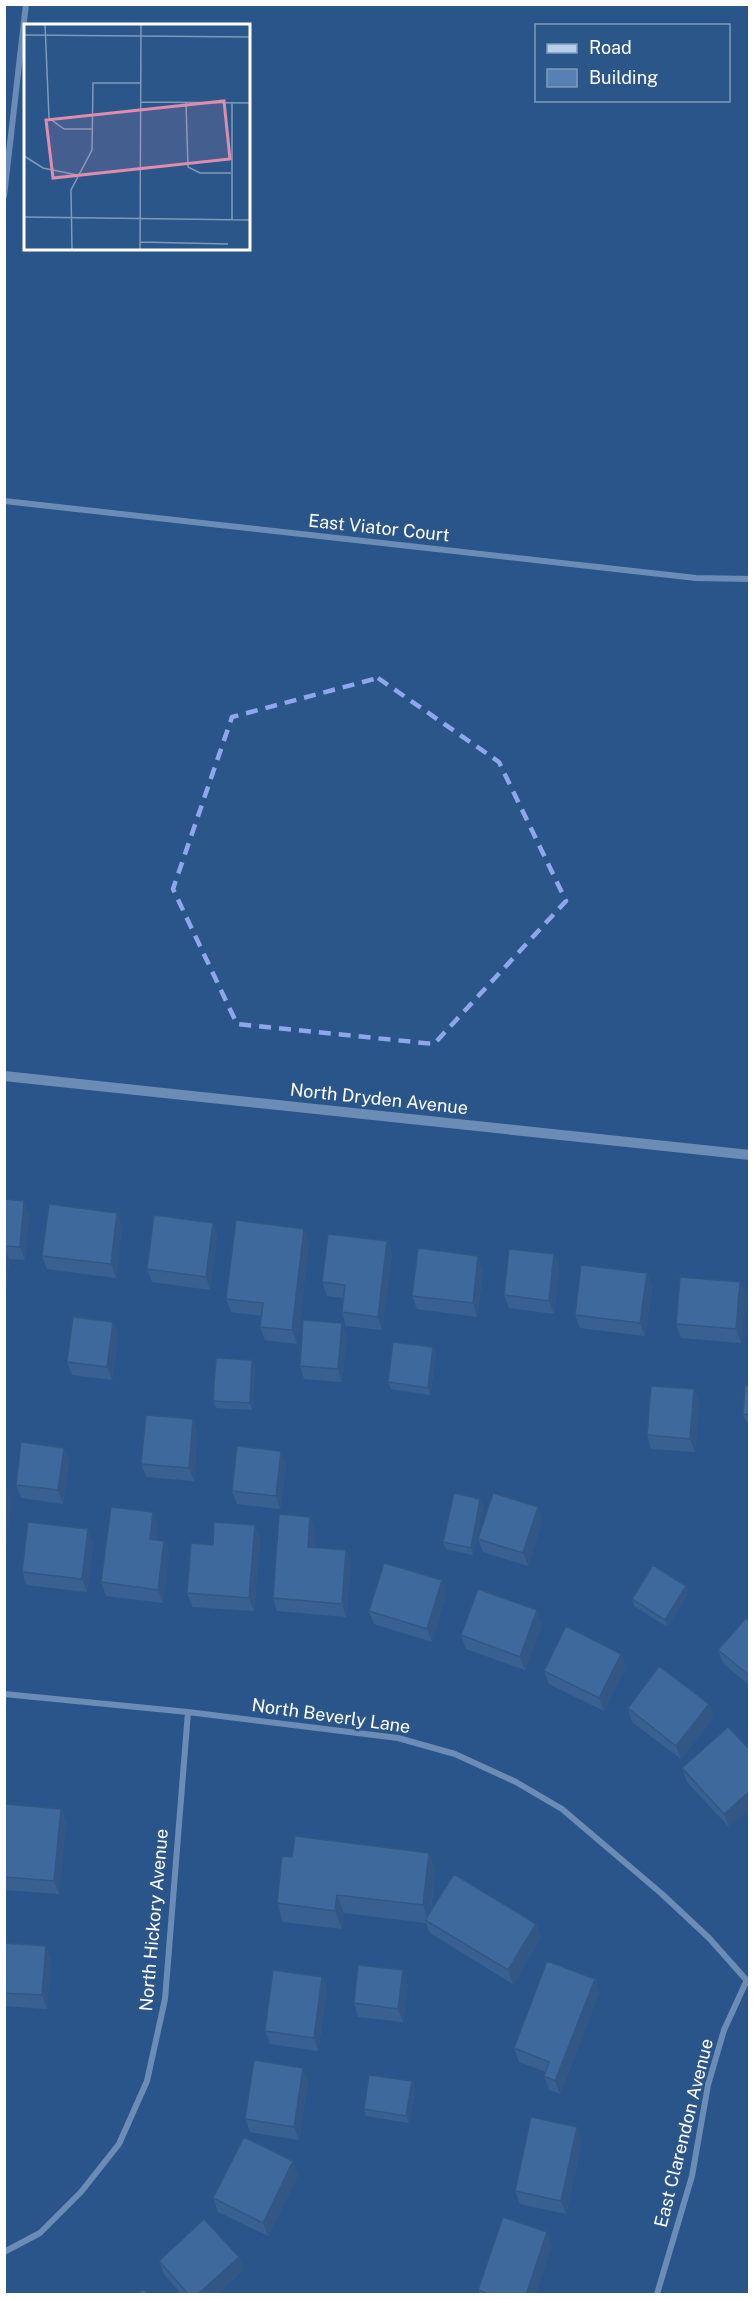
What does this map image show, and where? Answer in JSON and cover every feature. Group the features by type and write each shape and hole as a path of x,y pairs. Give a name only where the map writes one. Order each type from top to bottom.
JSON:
{"street":[{"path":"4,196 26,4"},
{"name":"East Viator Court","path":"4,501 696,578 750,579"},
{"name":"North Dryden Avenue","path":"4,1076 750,1155"},
{"name":"North Beverly Lane","path":"4,1694 188,1712 398,1738 456,1754 516,1782 562,1809 629,1865 709,1938 748,1983"},
{"name":"North Hickory Avenue","path":"4,2252 40,2233 81,2192 120,2144 147,2081 165,1999 188,1712"},
{"name":"East Clarendon Avenue","path":"657,2295 692,2176 711,2075 724,2030 748,1983"}],"highlighted area":[{"path":"378,678 499,762 566,901 434,1044 237,1024 173,889 232,717"}],"building":[{"path":"4,1199 24,1201 20,1247 4,1246"},
{"path":"49,1204 117,1213 111,1264 42,1256"},
{"path":"154,1215 213,1223 206,1277 147,1269"},
{"path":"236,1220 304,1229 292,1330 260,1327 263,1303 226,1299"},
{"path":"328,1234 387,1241 378,1317 342,1312 345,1285 322,1282"},
{"path":"418,1248 478,1256 473,1303 412,1296"},
{"path":"509,1249 554,1254 549,1301 504,1295"},
{"path":"581,1265 647,1273 640,1323 575,1315"},
{"path":"680,1277 740,1282 736,1329 676,1324"},
{"path":"73,1317 113,1322 107,1367 67,1362"},
{"path":"303,1320 342,1323 338,1369 300,1366"},
{"path":"393,1342 433,1347 428,1388 388,1382"},
{"path":"216,1358 252,1360 250,1403 213,1401"},
{"path":"651,1386 694,1389 690,1439 647,1435"},
{"path":"745,1386 750,1386 750,1415 743,1414"},
{"path":"146,1415 193,1419 189,1468 141,1464"},
{"path":"21,1442 64,1448 58,1490 16,1485"},
{"path":"237,1446 281,1451 276,1496 232,1491"},
{"path":"454,1493 480,1499 471,1548 443,1542"},
{"path":"493,1493 538,1507 523,1553 478,1539"},
{"path":"111,1507 153,1512 150,1539 164,1541 158,1590 101,1582"},
{"path":"279,1514 310,1517 308,1547 346,1550 342,1604 273,1598"},
{"path":"28,1522 88,1529 82,1579 22,1572"},
{"path":"214,1522 255,1525 249,1598 187,1593 191,1543 213,1545"},
{"path":"384,1563 442,1580 427,1629 369,1611"},
{"path":"653,1565 686,1586 665,1620 632,1599"},
{"path":"478,1589 537,1610 520,1657 461,1635"},
{"path":"746,1618 750,1622 750,1676 718,1650"},
{"path":"566,1626 621,1654 599,1698 544,1671"},
{"path":"659,1666 709,1704 676,1746 628,1708"},
{"path":"728,1727 750,1750 750,1791 724,1814 682,1768"},
{"path":"5,1804 61,1809 54,1881 4,1877"},
{"path":"295,1836 429,1853 423,1905 337,1895 335,1911 277,1903 282,1856 292,1857"},
{"path":"454,1874 536,1924 508,1970 425,1920"},
{"path":"4,1943 46,1946 42,1995 4,1993"},
{"path":"547,1961 595,1979 555,2081 544,2076 549,2062 514,2048"},
{"path":"358,1965 403,1970 398,2009 354,2003"},
{"path":"273,1970 322,1977 314,2038 265,2031"},
{"path":"254,2060 303,2068 294,2127 245,2119"},
{"path":"369,2075 412,2081 406,2116 364,2109"},
{"path":"531,2117 577,2127 561,2201 515,2191"},
{"path":"244,2137 293,2161 263,2223 213,2198"},
{"path":"503,2217 547,2232 526,2295 492,2295 478,2290"},
{"path":"204,2219 239,2257 197,2295 189,2295 159,2261"},
{"path":"144,2289 147,2295 136,2295"}]}
